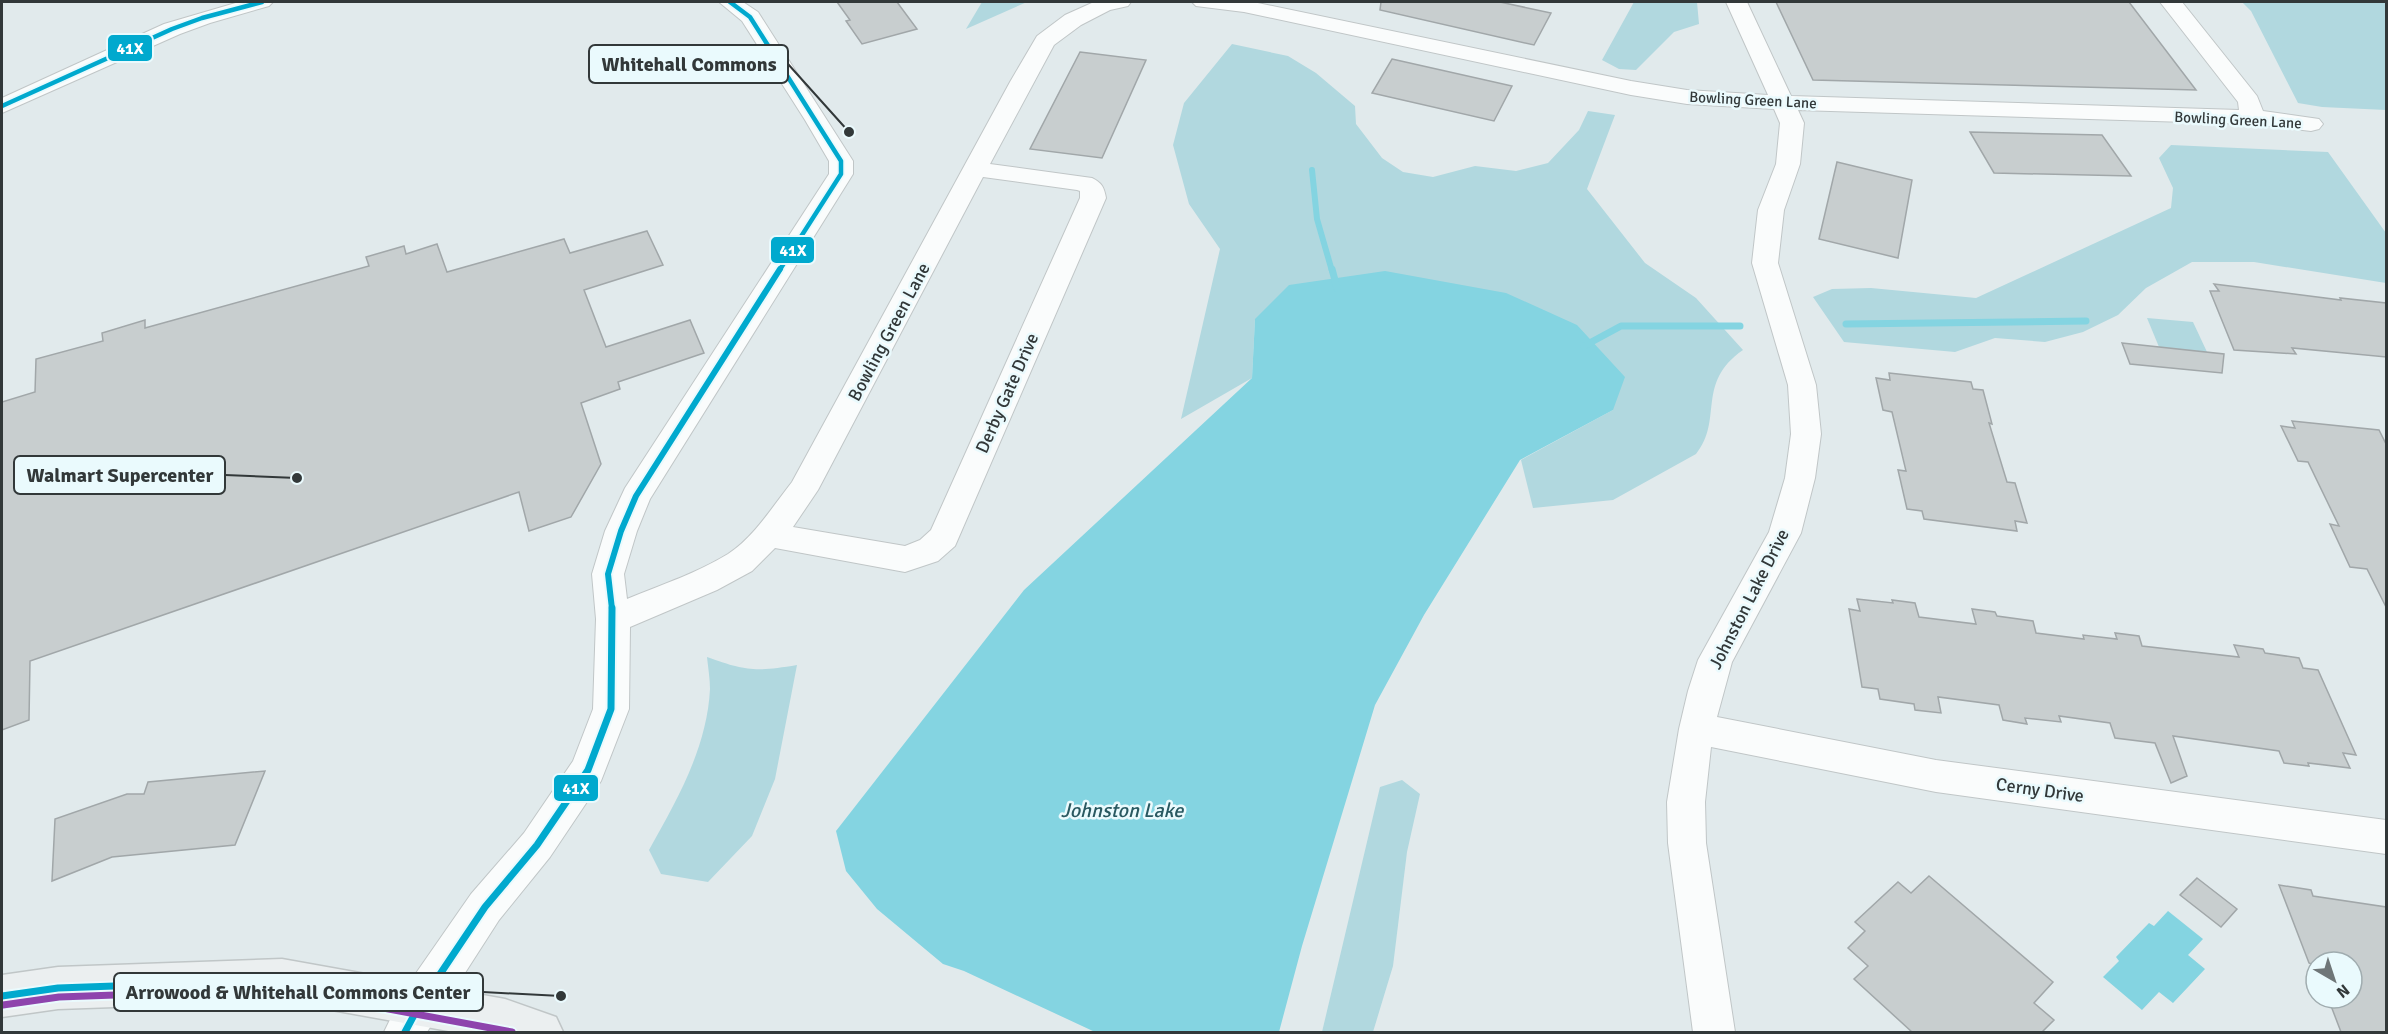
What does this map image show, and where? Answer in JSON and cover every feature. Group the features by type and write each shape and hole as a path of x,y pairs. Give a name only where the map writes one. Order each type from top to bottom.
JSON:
{"main road":[{"path":"2,996 58,988 282,980 413,1018 505,1021 541,1032"}],"street":[{"path":"2,106 172,29 202,18 262,2"},
{"path":"413,1018 486,907 537,845 588,770 610,709 613,619 608,574 621,531 636,496 841,174 841,161 817,120 750,17 730,2"},
{"name":"Bowling Green Lane","path":"613,619 705,581 741,562 770,536 803,490 1045,41 1072,20 1104,5 1121,2"},
{"name":"Bowling Green Lane","path":"1203,2 1244,6 1631,88 1687,97 1784,103 2252,117 2311,124"},
{"name":"Johnston Lake Drive","path":"1713,1032 1687,843 1688,783 1697,729 1715,660 1785,533 1800,478 1806,434 1802,385 1764,263 1771,210 1788,164 1792,123 1737,2"},
{"path":"2171,2 2249,101 2252,117"},
{"name":"Derby Gate Drive","path":"770,536 904,559 918,557 933,549 944,537 1093,198 1092,188 1083,183 975,169"},
{"name":"Cerny Drive","path":"1697,729 1936,776 2386,837"}],"shaded area":[{"path":"982,2 1027,2 966,29"},
{"path":"1634,2 1697,2 1699,24 1674,32 1636,70 1619,69 1602,60"},
{"path":"2242,2 2386,2 2386,110 2322,107 2298,103 2251,11"},
{"path":"1232,44 1288,56 1316,73 1355,106 1356,124 1382,158 1403,172 1433,177 1475,166 1516,171 1548,163 1579,130 1588,111 1615,115 1587,189 1645,263 1696,298 1743,350 1728,363 1719,375 1714,388 1708,428 1704,441 1696,454 1613,500 1533,508 1521,460 1613,410 1255,319 1252,378 1181,419 1220,249 1189,204 1173,145 1184,103"},
{"path":"2171,145 2328,152 2386,233 2386,283 2254,262 2192,262 2146,288 2118,315 2083,332 2045,342 1995,338 1955,352 1844,342 1813,297 1832,289 1871,288 1976,298 2171,208 2173,188 2159,158"},
{"path":"2147,318 2193,322 2207,352 2159,347"},
{"path":"707,657 751,669 797,665 775,779 752,836 708,882 661,874 649,850 680,793 697,753 708,711 710,689"},
{"path":"1402,780 1420,794 1407,852 1393,966 1373,1032 1322,1032 1380,787"}],"water":[{"name":"Johnston Lake","path":"1385,271 1506,293 1577,325 1625,377 1613,410 1520,460 1424,615 1375,705 1302,946 1279,1032 1095,1032 964,971 943,964 877,909 846,871 836,831 1024,590 1252,378 1255,319 1289,285"},
{"path":"2168,911 2203,939 2188,955 2205,969 2173,1003 2159,992 2142,1010 2103,977 2119,961 2116,957 2149,923 2154,926"}],"building":[{"path":"837,2 897,2 917,29 862,44 846,21 850,20"},
{"path":"1381,2 1500,2 1551,13 1534,45 1380,10"},
{"path":"1776,2 2129,2 2196,90 1813,80"},
{"path":"1080,52 1146,60 1102,158 1030,149"},
{"path":"1392,59 1512,86 1494,121 1372,93"},
{"path":"1970,132 2102,135 2131,176 1994,173"},
{"path":"1837,162 1912,180 1898,258 1819,239"},
{"path":"647,231 663,265 584,290 606,347 690,320 704,353 618,382 620,389 581,403 601,464 571,517 529,531 519,492 30,661 29,720 2,730 2,402 35,392 36,359 103,341 102,333 145,320 145,328 369,266 366,257 404,246 406,254 437,244 447,272 564,239 570,253"},
{"path":"2214,284 2341,300 2340,298 2386,303 2386,357 2292,348 2296,354 2234,350 2210,291 2219,291"},
{"path":"2122,343 2224,354 2222,373 2130,364"},
{"path":"1889,373 1971,382 1973,389 1983,390 1992,424 1989,423 2007,482 2015,483 2027,523 2015,521 2017,531 1924,519 1922,511 1907,509 1898,470 1906,471 1892,412 1883,410 1876,378 1890,380"},
{"path":"2292,421 2379,430 2386,444 2386,607 2367,569 2350,567 2330,524 2339,526 2308,462 2298,461 2281,426 2295,428"},
{"path":"1857,599 1915,603 1919,617 1976,624 1972,609 1995,612 1997,616 2033,621 2036,633 2084,639 2083,635 2117,639 2115,633 2139,636 2142,646 2239,657 2234,645 2299,658 2303,668 2318,670 2356,755 2343,753 2350,768 2308,763 2309,766 2284,763 2279,751 2173,736 2187,776 2171,783 2155,743 2115,738 2110,723 2059,716 2061,722 2025,718 2027,724 2003,720 1999,705 1938,697 1941,713 1915,710 1914,704 1880,699 1878,689 1862,687 1849,609 1860,611"},
{"path":"265,771 235,845 112,857 52,881 55,819 127,794 144,794 148,782"},
{"path":"1929,876 2053,982 2034,1003 2054,1020 2042,1032 1912,1032 1854,979 1868,966 1848,948 1865,931 1855,922 1898,882 1911,893"},
{"path":"2197,878 2237,909 2221,927 2180,895"},
{"path":"2279,885 2311,890 2313,896 2386,907 2386,1032 2341,1032 2333,1010 2364,1010 2364,950 2304,950"}],"waterway":[{"path":"1312,170 1317,219 1332,271"},
{"path":"1332,269 1337,288"},
{"path":"1846,324 2086,321"},
{"path":"1584,346 1621,326 1740,326"}],"transit line":[{"name":"41X","path":"2,106 172,29 202,18 262,2"},
{"name":"41X","path":"405,1032 420,1004 485,907 537,845 588,770 611,709 613,619 608,574 621,531 636,496 841,174 841,161 817,120 750,17 730,2"},
{"name":"41X","path":"2,996 58,988 282,980 420,1004"},
{"path":"3,1005 59,997 281,989 512,1032"}],"place":[{"name":"Whitehall Commons","path":"849,132"},
{"name":"Walmart Supercenter","path":"297,478"},
{"name":"Arrowood & Whitehall Commons Center","path":"561,996"}]}
